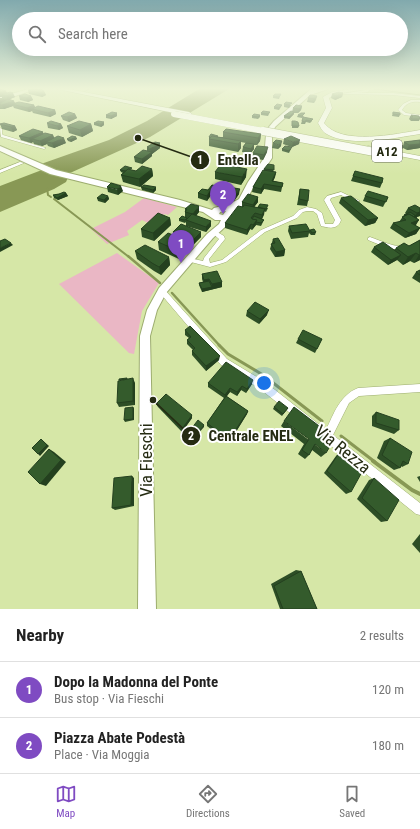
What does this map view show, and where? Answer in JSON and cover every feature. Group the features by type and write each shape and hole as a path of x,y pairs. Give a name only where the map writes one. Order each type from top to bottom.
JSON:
{"highway":[{"name":"A12","path":"198,117 420,162"},
{"name":"A12","path":"207,117 420,158"},
{"path":"323,117 321,123 326,130 340,135 356,138 419,132"},
{"path":"357,145 420,153"}],"main road":[{"path":"0,148 52,172 221,213 237,208 268,158 269,135 272,127 281,117"}],"street":[{"path":"0,129 0,135 2,136 44,148"},
{"path":"0,172 22,163"},
{"path":"189,260 202,264 214,264 224,261 264,231 295,217 307,209 314,210 319,214 323,225 329,227 337,224 338,220 326,200 334,194 341,193 347,195 359,203"},
{"name":"Via Fieschi","path":"147,609 145,336 152,310 162,291 213,233 222,225 221,213"},
{"path":"208,263 206,259 222,239 222,236 213,233"},
{"path":"370,239 395,248 409,248 420,244"},
{"name":"Via Rezza","path":"162,291 224,362 262,384 328,435 420,510"},
{"path":"328,435 346,400 358,392 420,388"}],"shaded area":[{"path":"153,117 182,117 150,137 70,173 66,182 54,189 0,212 0,186 47,168 41,164 109,140"},
{"path":"144,198 177,207 168,215 165,214 148,223 142,220 127,231 129,235 107,244 91,229 125,212"},
{"path":"117,253 159,283 142,311 134,354 129,353 59,284"}],"building":[{"path":"303,117 313,119 311,121 302,121"},
{"path":"410,117 419,117 420,119 412,119"},
{"path":"51,121 61,124 57,126 47,123"},
{"path":"79,121 91,124 80,130 67,126"},
{"path":"98,121 104,122 100,124 94,123"},
{"path":"292,121 298,122 299,126 292,126"},
{"path":"4,123 15,126 11,127 0,124"},
{"path":"33,129 43,132 29,138 19,136"},
{"path":"226,129 261,134 258,138 223,132"},
{"path":"45,133 53,135 40,141 32,139"},
{"path":"211,134 218,136 212,136 210,138 209,137"},
{"path":"58,136 64,138 52,143 46,142"},
{"path":"72,136 76,137 70,140 67,139"},
{"path":"212,136 241,141 238,144 209,139"},
{"path":"291,136 300,140 293,142 284,139"},
{"path":"276,140 282,141 279,145 273,143"},
{"path":"420,140 420,144 409,145 404,142"},
{"path":"155,142 160,143 150,149 147,149 149,147 147,147"},
{"path":"246,143 254,144 251,149 243,147"},
{"path":"400,144 403,146 396,147 393,145"},
{"path":"257,146 268,147 264,155 253,153"},
{"path":"285,146 292,147 289,151 282,149"},
{"path":"143,150 152,152 142,159 134,157"},
{"path":"221,164 247,169 242,177 215,172"},
{"path":"268,164 274,165 274,170 264,169"},
{"path":"125,166 132,168 126,171 120,170"},
{"path":"142,166 152,169 139,179 121,175 128,169 136,171"},
{"path":"263,170 276,172 272,181 283,183 282,187 264,184 261,189 253,187"},
{"path":"355,171 383,178 382,183 353,176"},
{"path":"111,183 121,186 117,189 107,187"},
{"path":"144,185 156,187 153,190 141,187"},
{"path":"212,185 230,189 240,189 234,196 211,190 207,196 198,193 202,189 208,190"},
{"path":"300,189 309,190 308,201 299,199"},
{"path":"368,191 388,197 386,202 365,196"},
{"path":"64,192 66,193 57,198 53,195 59,194"},
{"path":"102,194 108,196 104,200 97,198"},
{"path":"248,194 258,197 253,205 242,202"},
{"path":"351,196 378,218 368,220 341,198"},
{"path":"191,204 199,206 193,214 185,212 187,209 185,209"},
{"path":"260,204 268,205 266,209 258,207"},
{"path":"244,205 265,209 262,215 255,213 251,218 257,220 253,225 251,224 247,230 225,223 238,206 243,207"},
{"path":"415,205 420,208 420,212 417,213 408,208"},
{"path":"410,212 417,218 409,214 404,215"},
{"path":"158,213 170,218 153,233 141,229"},
{"path":"192,214 211,221 206,227 186,220"},
{"path":"409,214 419,220 411,223 420,228 409,233 393,223 406,220 402,217"},
{"path":"182,216 187,218 185,220 179,219"},
{"path":"254,216 264,220 261,223 256,222 257,220 252,219"},
{"path":"181,224 201,232 193,240 173,232"},
{"path":"306,224 310,231 292,233 289,226"},
{"path":"314,229 316,232 312,233 310,230"},
{"path":"168,233 188,241 179,251 158,242"},
{"path":"278,238 285,250 276,252 271,244 275,243 273,239"},
{"path":"5,239 11,243 0,248 0,241"},
{"path":"420,240 420,255 416,253 408,257 396,248 404,243 409,246"},
{"path":"383,242 401,255 391,260 374,247"},
{"path":"145,245 169,257 159,267 135,251"},
{"path":"217,271 222,282 212,284 209,279 204,280 202,274"},
{"path":"209,281 212,287 202,289 199,283"},
{"path":"255,302 269,310 260,319 247,311"},
{"path":"190,326 220,356 206,366 192,351 195,348 187,340 191,337 185,330"},
{"path":"303,330 322,339 317,349 298,339"},
{"path":"226,362 253,380 247,389 242,386 237,392 230,388 225,395 208,383"},
{"path":"133,378 133,401 117,403 118,381"},
{"path":"166,394 192,415 182,429 156,404"},
{"path":"226,396 248,411 229,440 207,423"},
{"path":"279,401 288,408 283,414 274,407"},
{"path":"133,407 133,419 124,420 125,408"},
{"path":"294,407 335,438 326,453 315,444 309,455 302,450 309,439 284,421"},
{"path":"376,412 399,420 399,430 376,423"},
{"path":"198,420 204,425 190,442 185,437"},
{"path":"390,438 412,452 408,464 403,461 400,468 382,455"},
{"path":"41,439 47,445 38,454 32,448"},
{"path":"49,449 61,460 40,484 28,472"},
{"path":"339,453 362,472 351,492 327,471"},
{"path":"132,476 131,505 112,508 114,478"},
{"path":"374,478 399,500 387,521 362,498"},
{"path":"301,571 317,609 283,609 274,586"}],"waterway":[{"path":"47,188 48,195 51,197"},
{"path":"54,199 129,257"},
{"path":"128,256 160,283"},
{"path":"172,293 220,346"},
{"path":"220,346 228,354 263,375 322,421"},
{"path":"341,436 375,462"},
{"path":"373,461 412,490 420,494"}],"place":[{"name":"Entella","path":"138,138"},
{"name":"Piazza Abate Podestà","path":"223,214"},
{"name":"Dopo la Madonna del Ponte","path":"181,263"},
{"name":"Centrale ENEL","path":"153,400"}]}
